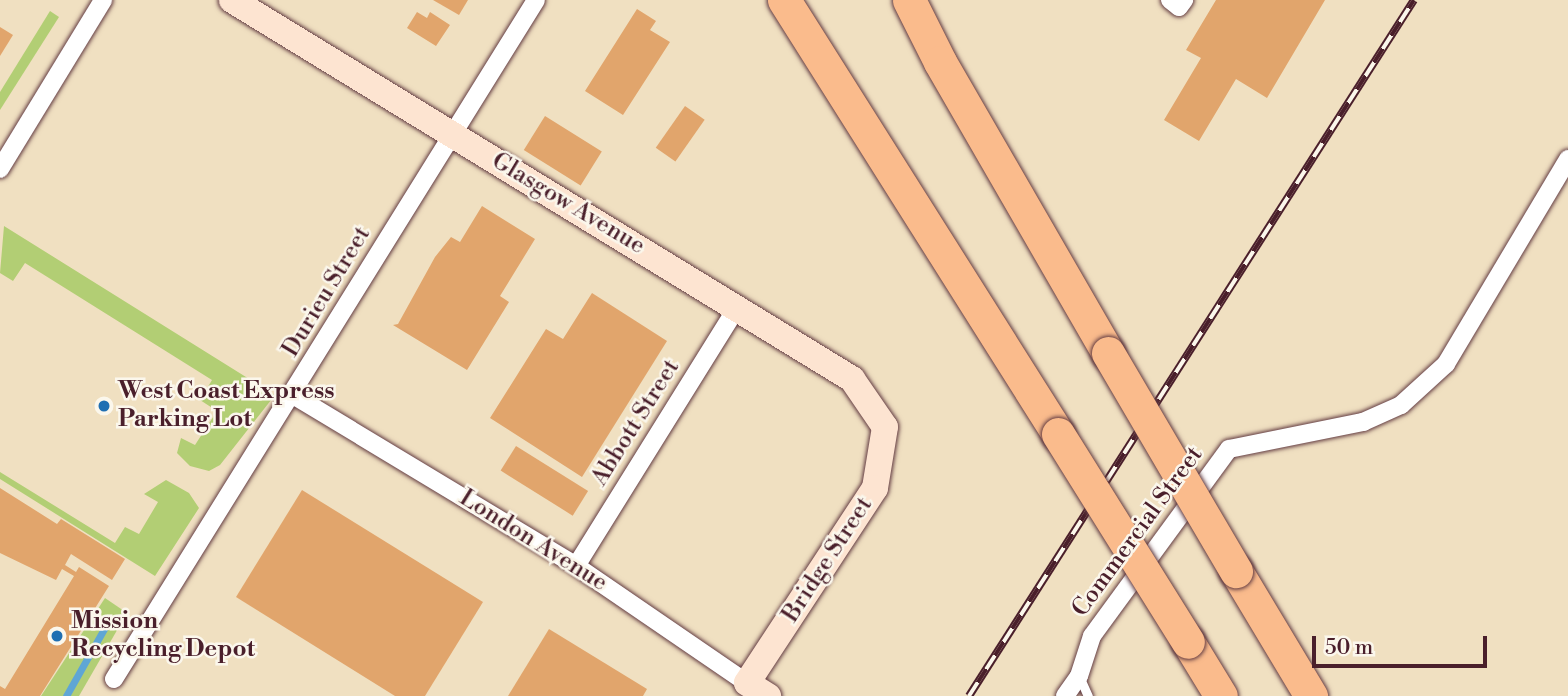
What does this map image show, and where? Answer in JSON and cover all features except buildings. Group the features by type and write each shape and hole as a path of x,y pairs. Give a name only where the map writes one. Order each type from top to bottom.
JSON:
{"highway":[{"path":"783,0 1221,696"},
{"path":"909,0 940,62 1108,353 1311,696"}],"street":[{"path":"0,169 103,0"},
{"name":"Glasgow Avenue","path":"232,0 738,306 852,379 886,427"},
{"name":"Durieu Street","path":"114,679 293,395 536,0"},
{"name":"Commercial Street","path":"1065,696 1079,676 1092,635 1229,449 1363,422 1401,405 1446,364 1568,159"},
{"name":"Abbott Street","path":"576,566 738,306"},
{"name":"London Avenue","path":"293,395 576,566 758,690"},
{"name":"Bridge Street","path":"758,690 875,488 886,427"}],"lane":[{"path":"1079,676 1088,696"}],"green space":[{"path":"50,11 59,17 0,110 0,92"},
{"path":"4,226 275,395 220,465 209,471 190,466 177,453 181,438 195,445 217,411 200,400 212,380 25,263 13,281 0,273"},
{"path":"0,472 115,543 125,527 139,534 158,502 144,494 166,480 189,493 199,508 155,576 0,479"},
{"path":"105,598 127,613 79,696 41,696"}],"waterway":[{"path":"66,696 105,627"}],"railway":[{"path":"969,696 1414,0"}],"place":[{"name":"West Coast Express Parking Lot","path":"104,406"},
{"name":"Mission Recycling Depot","path":"57,636"}]}
